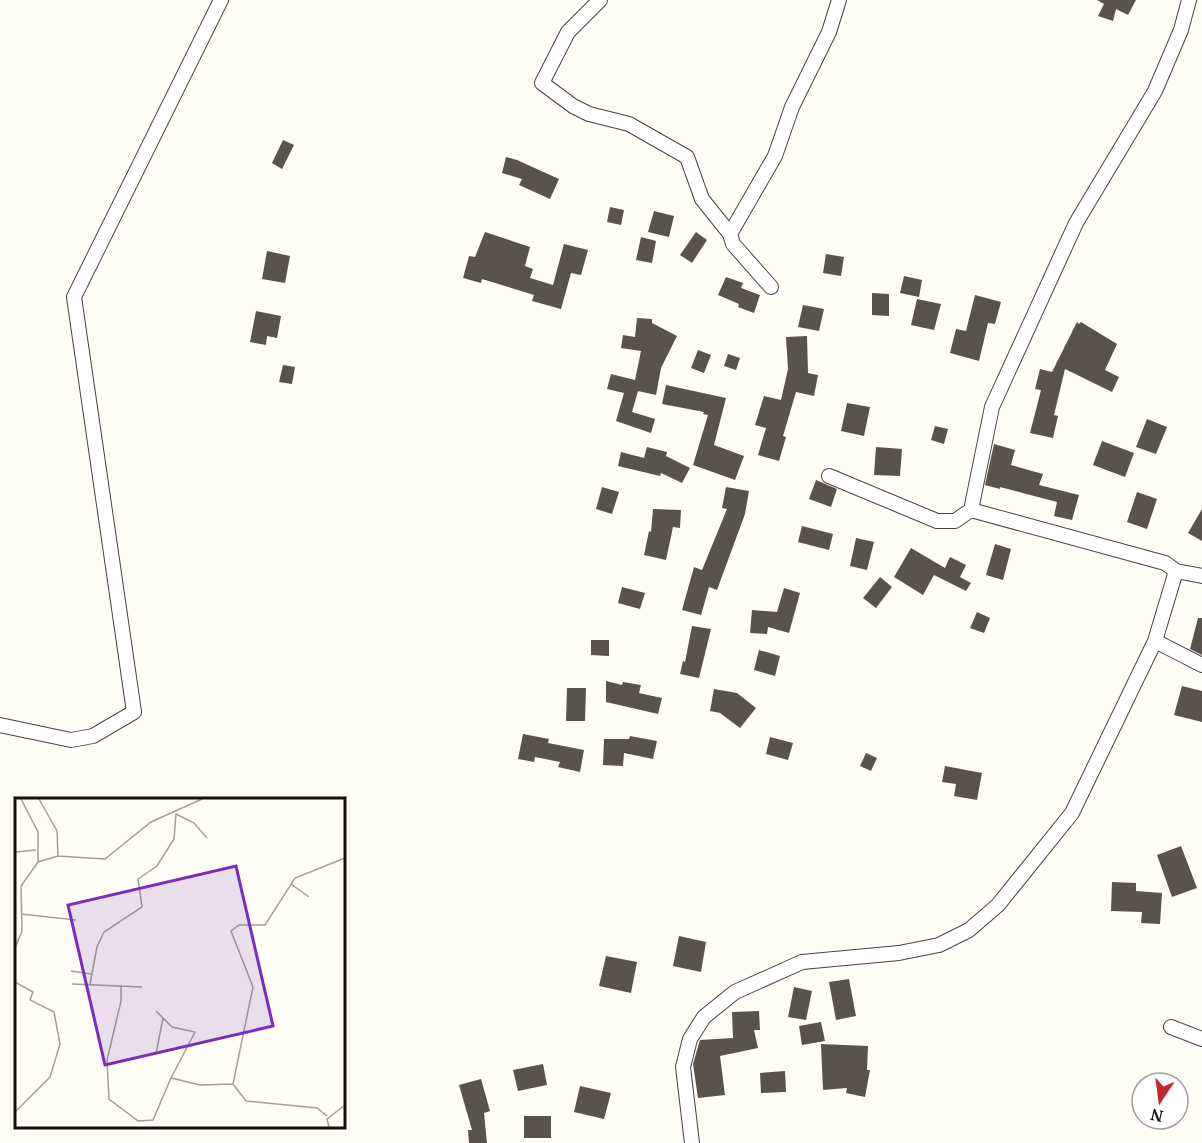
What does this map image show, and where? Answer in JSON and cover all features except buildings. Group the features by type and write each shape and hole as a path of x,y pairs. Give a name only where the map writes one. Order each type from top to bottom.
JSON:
{"street":[{"path":"0,725 71,740 93,736 134,712 74,297 221,0"},
{"path":"600,0 568,32 542,83 573,106 589,114 629,124 687,157 702,199 730,234 733,244 771,287"},
{"path":"730,234 775,156 792,107 829,32 839,0"},
{"path":"829,476 937,521 955,521 971,510 992,407 1076,223 1155,91 1181,30 1189,0"},
{"path":"971,510 1165,563 1176,571 1202,576"},
{"path":"692,1143 683,1067 690,1039 704,1017 735,992 802,962 899,953 939,945 969,930 998,905 1072,813 1155,641 1176,571"},
{"path":"1155,641 1202,665"},
{"path":"1171,1027 1202,1039"}]}
